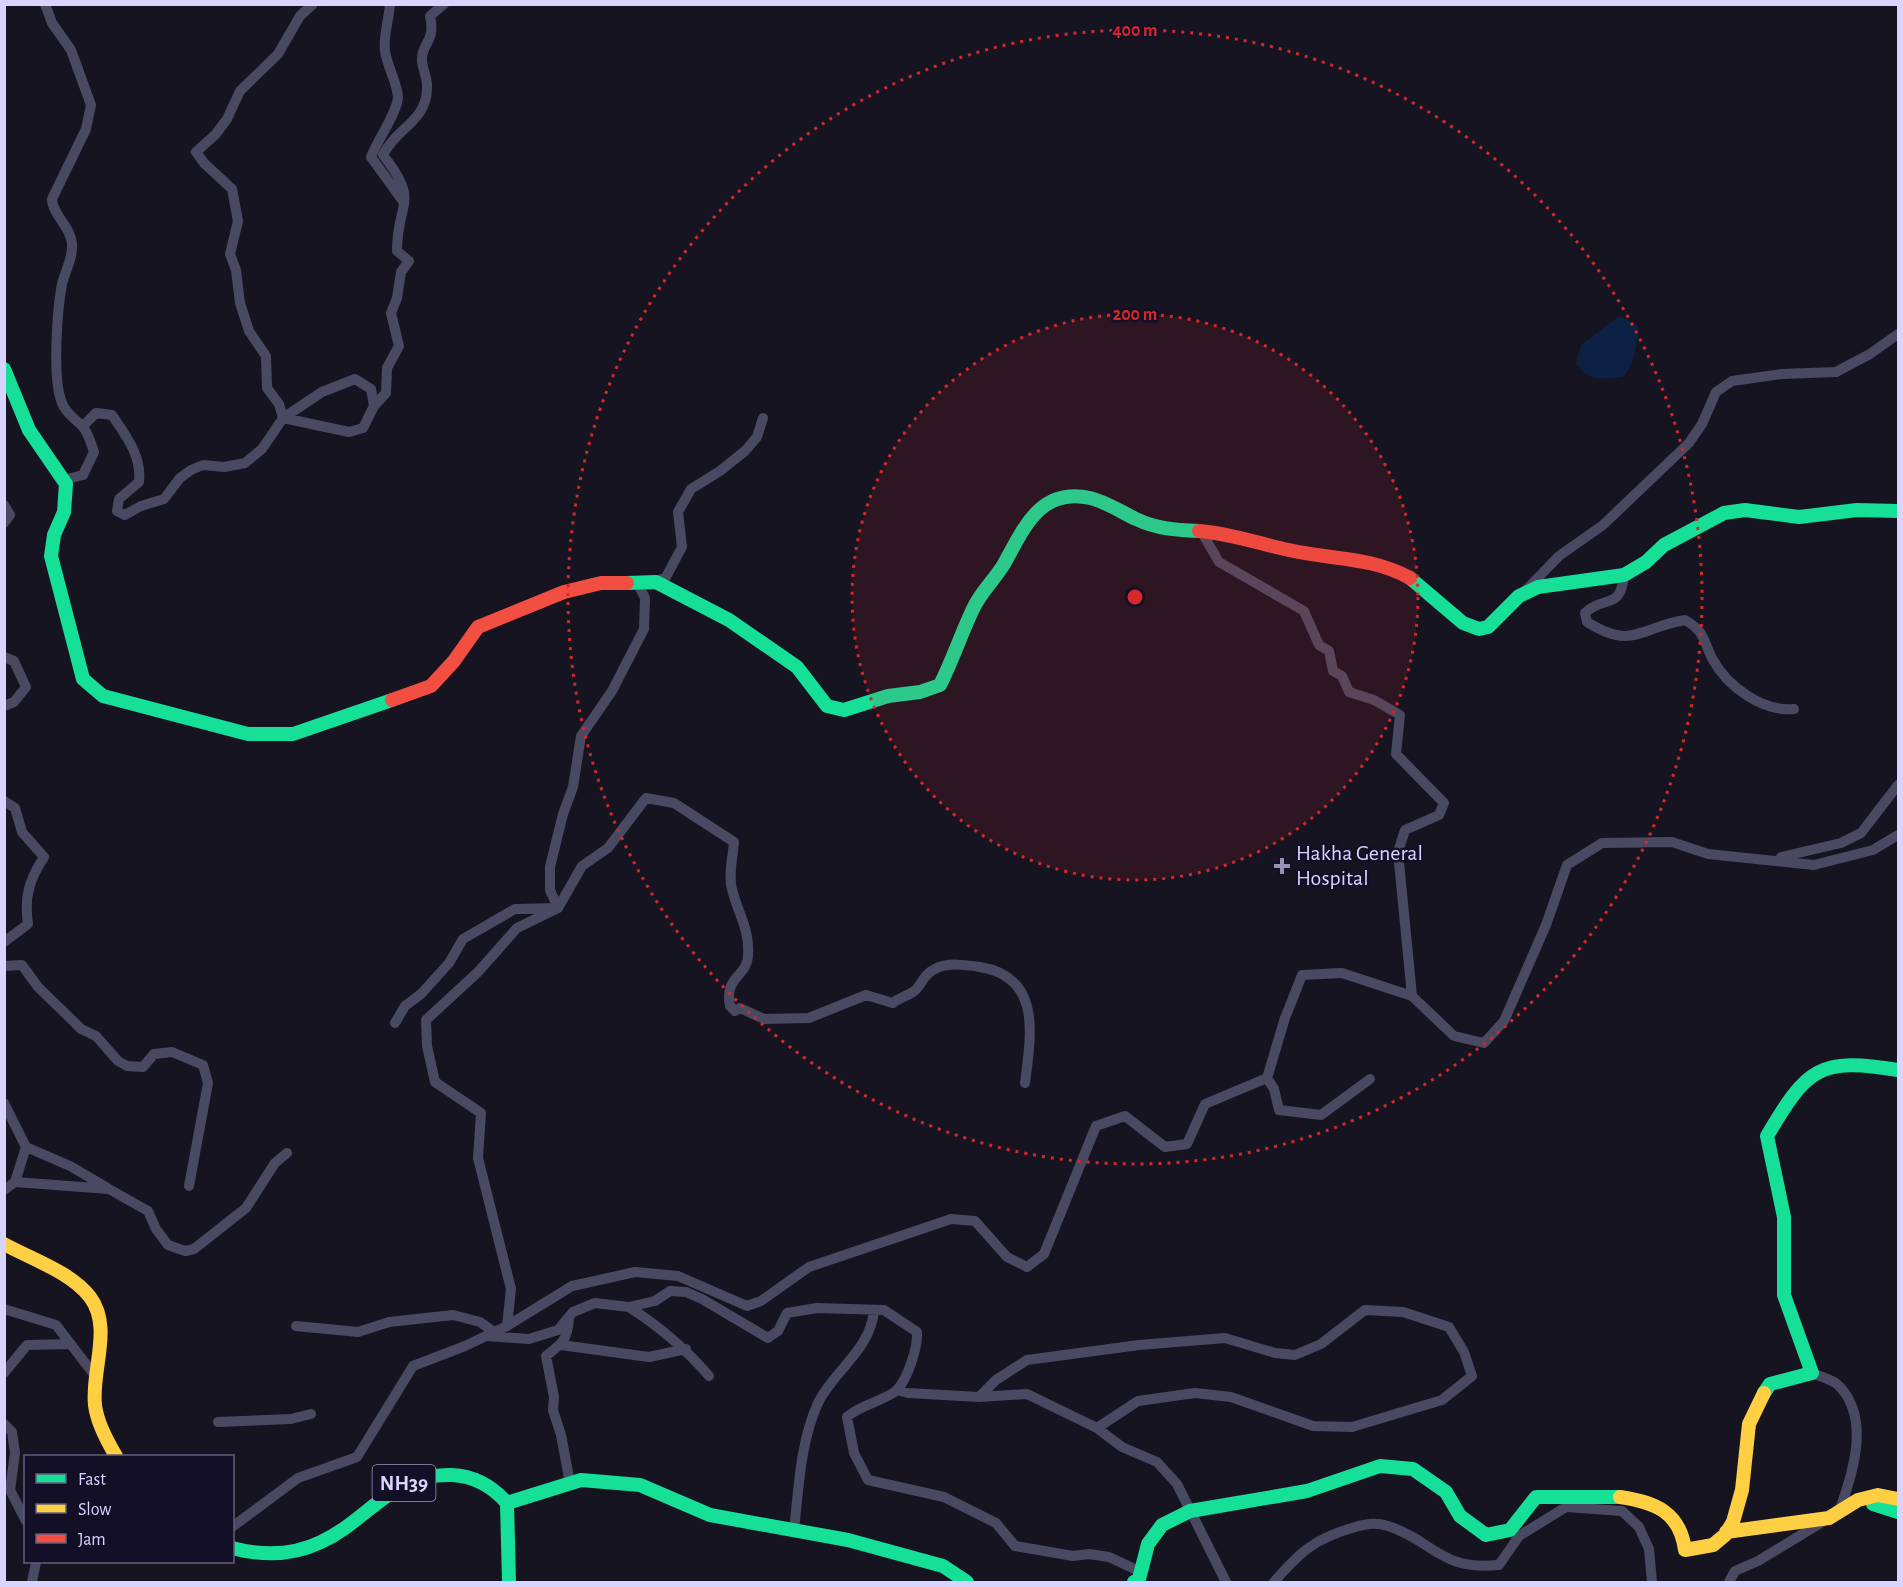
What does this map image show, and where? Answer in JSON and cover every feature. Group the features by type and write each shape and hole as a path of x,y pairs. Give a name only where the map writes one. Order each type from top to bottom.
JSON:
{"main road":[{"path":"4,369 25,424 50,465 66,484 64,512 54,535 51,556 83,679 103,696 248,734 293,734 431,686 454,661 465,642 478,627 564,592 601,583 656,582 746,631 797,667 827,706 844,710 888,696 920,692 940,685 957,652 973,608 1003,565 1022,528 1038,511 1053,501 1070,497 1089,498 1167,530 1232,535 1291,551 1369,561 1395,570 1435,595 1463,623 1479,629 1488,627 1519,596 1538,587 1624,575 1646,562 1664,545 1724,513 1745,510 1799,517 1857,510 1899,511"},
{"path":"1137,1577 1148,1544 1162,1525 1190,1512 1307,1491 1380,1466 1413,1469 1446,1492 1460,1516 1486,1535 1510,1530 1536,1497 1612,1494 1663,1508 1680,1528 1685,1550 1712,1546 1726,1532 1741,1500 1749,1423 1757,1402 1770,1384 1812,1373 1784,1295 1784,1217 1767,1136 1790,1098 1821,1069 1858,1065 1899,1070"},
{"path":"4,1244 70,1282 91,1298 99,1323 95,1405 100,1423 116,1455"},
{"name":"NH39","path":"234,1548 262,1555 303,1549 343,1529 387,1493 413,1480 449,1475 473,1477 496,1489 507,1503"},
{"path":"509,1582 507,1503 581,1479 640,1485 710,1515 848,1540 943,1566 967,1582"},
{"path":"1726,1532 1834,1514 1858,1500 1878,1495 1899,1498"},
{"path":"1858,1500 1899,1512"}],"street":[{"path":"45,4 52,23 71,50 91,105 86,129 52,199 52,204 66,226 72,243 70,260 62,283 56,349 58,387 62,404 71,417 83,426 94,452 91,463 83,475 63,480"},
{"path":"283,418 279,404 267,388 266,356 249,331 240,303 236,270 230,254 238,221 232,189 204,164 196,152 216,134 227,119 240,91 278,54 300,16 313,4"},
{"path":"390,4 384,39 385,53 398,97 393,115 377,139 371,157 405,204"},
{"path":"283,418 348,432 363,428 374,406 386,393 387,368 399,346 391,313 397,298 400,272 409,261 397,251 405,193 400,175 383,155 390,141 416,120 426,104 428,85 422,58 433,31 430,16 444,4"},
{"path":"1519,596 1559,556 1603,525 1689,443 1702,424 1716,392 1732,381 1782,374 1836,372 1870,354 1899,334"},
{"path":"83,426 96,413 112,416 135,452 141,466 139,482 119,499 117,511 125,515 141,506 164,499 180,478 191,470 203,465 224,467 245,463 262,449 283,418 322,392 355,379 371,389 374,406"},
{"path":"656,582 666,577 682,547 678,512 691,489 720,471 745,451 757,437 763,418"},
{"path":"1201,531 1219,562 1304,611 1319,645 1329,651 1333,671 1342,676 1349,692 1374,700 1400,715 1396,754 1444,803 1439,815 1405,830 1398,852 1412,996"},
{"path":"1624,575 1619,596 1610,603 1589,609 1585,613 1587,622 1602,632 1627,638 1684,620 1694,626 1706,640 1713,659 1735,687 1763,704 1794,710"},
{"path":"558,908 550,890 550,867 563,814 573,787 582,736 612,691 644,629 645,598 637,582"},
{"path":"4,657 14,661 26,687 14,702 4,706"},
{"path":"1774,859 1841,843 1861,833 1899,785"},
{"path":"507,1326 511,1289 478,1158 481,1113 435,1082 427,1046 426,1020 478,972 517,928 558,908 582,866 608,848 646,798 674,803 734,842 731,887 748,933 748,958 729,987 730,1006 735,1011 740,1008 764,1019 809,1018 866,994 893,1003 915,991 925,975 936,967 963,965 999,970 1018,985 1028,1003 1028,1060 1025,1083"},
{"path":"4,801 15,808 22,832 44,857 31,877 25,902 28,924 4,942"},
{"path":"1370,1078 1321,1115 1279,1110 1274,1089 1267,1078 1285,1018 1302,975 1342,973 1412,996 1454,1036 1484,1043 1504,1021 1546,925 1568,865 1602,843 1672,842 1708,854 1774,859 1814,865 1873,850 1899,835"},
{"path":"395,1023 405,1006 421,994 449,963 463,939 515,909 558,908"},
{"path":"4,966 22,965 38,987 81,1029 96,1036 118,1061 127,1066 143,1067 154,1054 172,1052 203,1065 208,1083 189,1186"},
{"path":"234,1526 298,1478 357,1457 413,1366 507,1326 572,1286 635,1272 678,1276 747,1306 761,1301 809,1267 951,1219 975,1221 1007,1257 1027,1267 1044,1254 1096,1126 1125,1116 1165,1147 1187,1144 1205,1104 1267,1078"},
{"path":"4,1103 26,1147 70,1166 148,1211 156,1229 168,1245 185,1251 194,1249 246,1208 275,1163 287,1153"},
{"path":"4,1190 15,1182 26,1147"},
{"path":"15,1182 109,1189"},
{"path":"296,1326 358,1332 389,1322 453,1315 480,1322 490,1334 529,1339 558,1330 573,1312 595,1303 629,1307 655,1301 670,1291 686,1292 702,1299 768,1338 778,1331 788,1313 817,1308 884,1310 917,1332 916,1353 897,1390"},
{"path":"629,1307 662,1328 709,1376"},
{"path":"4,1309 56,1325 96,1377"},
{"path":"794,1530 803,1447 818,1404 866,1341 874,1310"},
{"path":"979,1397 996,1380 1027,1360 1091,1351 1225,1338 1275,1353 1295,1355 1321,1344 1365,1311 1403,1311 1449,1327 1464,1352 1472,1376 1442,1400 1352,1426 1313,1426 1231,1397 1195,1393 1138,1401 1097,1428"},
{"path":"569,1317 568,1333 561,1345 546,1356 553,1387 553,1410 561,1435 570,1483"},
{"path":"4,1373 27,1345 71,1344"},
{"path":"561,1345 649,1357 686,1350"},
{"path":"1729,1582 1736,1571 1758,1561 1834,1514 1854,1470 1856,1429 1848,1400 1837,1384 1812,1373"},
{"path":"1137,1577 1109,1557 1089,1554 1073,1556 1015,1546 996,1523 944,1497 868,1480 854,1453 847,1417 857,1408 897,1390 946,1396 979,1397 1027,1394 1097,1428 1122,1447 1157,1462 1177,1484 1226,1582"},
{"path":"218,1422 291,1419 310,1414"},
{"path":"4,1424 12,1432 15,1453 10,1490 24,1517"},
{"path":"1274,1582 1294,1559 1324,1536 1372,1522 1389,1526 1437,1555 1454,1561 1475,1567 1498,1565 1519,1536 1566,1507 1622,1511 1639,1527 1649,1549 1652,1582"},
{"path":"32,1582 36,1563"}],"water":[{"path":"1619,316 1636,324 1639,330 1630,367 1623,377 1596,378 1590,376 1576,363 1581,345"}],"traffic: fast":[{"path":"4,369 29,430 66,484 64,512 54,535 51,556 83,679 103,696 248,734 293,734 392,700"},
{"path":"627,583 656,582 729,620 797,667 827,706 844,710 888,696 920,692 940,685 976,603 1004,564 1027,524 1046,505 1058,499 1073,496 1090,498 1151,525 1199,531"},
{"path":"1410,578 1463,623 1479,629 1488,627 1519,596 1538,587 1624,575 1646,562 1664,545 1724,513 1745,510 1799,517 1857,510 1898,511"},
{"path":"1764,1393 1770,1384 1812,1373 1784,1295 1784,1217 1767,1136 1793,1095 1805,1082 1818,1073 1832,1067 1850,1065 1898,1070"},
{"path":"1134,1582 1139,1579 1148,1544 1162,1525 1190,1511 1307,1491 1380,1466 1413,1469 1446,1492 1460,1516 1486,1535 1510,1530 1536,1497 1620,1497"},
{"path":"234,1548 277,1553 310,1547 354,1522 397,1489 431,1476 452,1475 468,1477 482,1483 507,1503 509,1582"},
{"path":"507,1503 581,1480 640,1485 710,1515 848,1540 943,1566 967,1582"},
{"path":"1873,1504 1898,1512"}],"traffic: slow":[{"path":"4,1244 62,1273 82,1288 97,1309 101,1335 95,1405 100,1425 115,1455"},
{"path":"1620,1497 1644,1502 1664,1511 1678,1526 1685,1550 1713,1545 1725,1535 1733,1522 1742,1490 1749,1424 1764,1393"},
{"path":"1726,1532 1829,1518 1858,1500 1878,1495 1898,1499"}],"traffic: jam":[{"path":"1199,531 1233,536 1278,548 1365,562 1410,578"},
{"path":"392,700 431,686 454,661 478,627 564,592 601,583 627,583"}],"place":[{"name":"Hakha General Hospital","path":"1282,866"}]}
